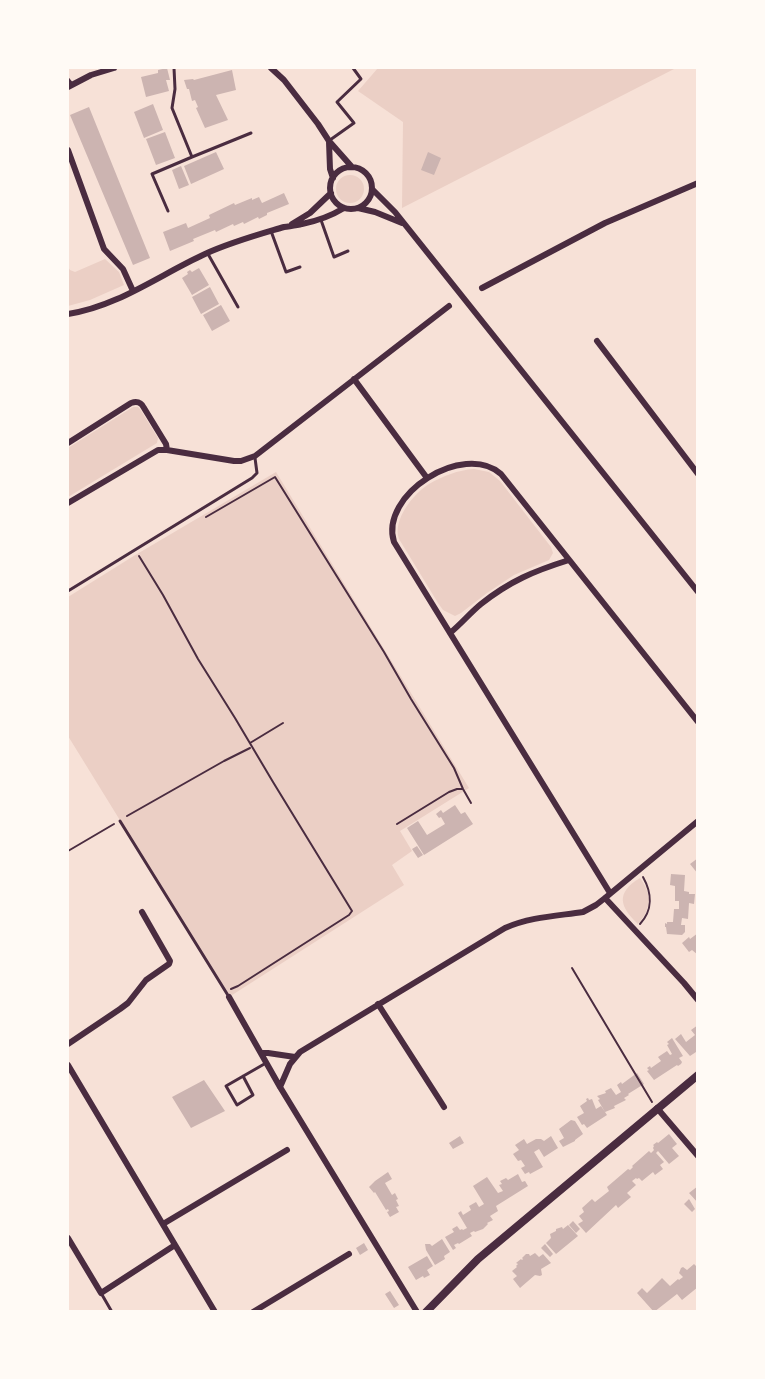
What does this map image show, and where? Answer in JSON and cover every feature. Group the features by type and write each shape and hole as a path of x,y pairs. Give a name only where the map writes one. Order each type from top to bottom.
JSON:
{"street":[{"path":"69,84 114,68"},
{"path":"271,68 296,95 329,141 352,167 361,170 371,181 370,196 367,202 358,208"},
{"path":"329,141 330,169 333,178"},
{"path":"68,150 104,249 123,268 133,291"},
{"path":"352,167 340,171 333,178 330,186 334,200 344,208 375,212 402,223"},
{"path":"482,288 605,223 697,185"},
{"path":"372,189 394,212 698,592"},
{"path":"288,226 310,213 331,193"},
{"path":"68,314 99,306 230,243 321,219 344,208"},
{"path":"68,503 162,449 234,461 253,457 449,306"},
{"path":"597,341 698,474"},
{"path":"354,379 427,478"},
{"path":"68,443 131,404 138,402 166,444 167,450"},
{"path":"698,722 496,469 482,464 466,464 444,469 427,478 401,506 394,519 392,534 398,549 608,895 698,1000"},
{"path":"450,633 481,604 520,578 569,560"},
{"path":"280,1087 295,1057 307,1048 505,928 534,919 583,912 596,905 698,821"},
{"path":"68,1044 128,1003 146,980 169,964 170,961 142,912"},
{"path":"228,994 280,1087 417,1311"},
{"path":"378,1004 444,1107"},
{"path":"261,1053 295,1057"},
{"path":"68,1065 215,1311"},
{"path":"426,1311 478,1259 698,1075"},
{"path":"657,1108 698,1156"},
{"path":"163,1224 287,1150"},
{"path":"68,1238 101,1293 175,1245"},
{"path":"253,1311 349,1254"}],"lane":[{"path":"174,68 175,89 172,108 192,157"},
{"path":"329,141 354,123 337,102 361,79 353,68"},
{"path":"168,212 152,174 251,133"},
{"path":"321,219 334,257 348,251"},
{"path":"272,231 286,272 300,267"},
{"path":"207,253 238,307"},
{"path":"68,591 252,478 257,473 253,457"},
{"path":"120,821 228,994"},
{"path":"243,1076 254,1095 237,1105 226,1086 243,1076 266,1063"},
{"path":"101,1293 112,1311"}],"path":[{"path":"205,517 275,477 454,768 462,789 471,803"},
{"path":"139,556 198,659 352,911 228,994"},
{"path":"249,743 283,723"},
{"path":"68,851 252,747"},
{"path":"397,824 449,792 462,789"},
{"path":"635,929 648,915 651,904 647,886 638,870"},
{"path":"572,969 657,1108"}],"shaded area":[{"path":"378,68 676,68 402,208 403,122 358,91"},
{"path":"350,175 360,179 364,189 360,199 350,203 340,199 336,189 340,179"},
{"path":"105,259 119,272 124,285 90,300 68,306 68,267 75,272"},
{"path":"133,407 140,409 158,438 157,443 68,497 68,448"},
{"path":"474,469 489,472 500,481 551,547 553,553 549,560 514,575 455,616 443,610 399,539 399,524 411,500 423,488 451,474"},
{"path":"276,472 469,788 400,831 412,851 392,865 404,885 229,997 68,736 68,597"},
{"path":"640,878 647,890 649,901 646,912 638,924 627,912 623,900 627,889"}],"building":[{"path":"167,68 170,80 166,80 169,91 146,97 141,77"},
{"path":"232,70 236,90 216,95 228,120 205,128 195,100 192,101 184,80 194,80"},
{"path":"153,104 163,130 144,138 134,112"},
{"path":"89,107 150,258 133,265 70,115"},
{"path":"165,132 175,158 156,165 146,139"},
{"path":"216,152 224,169 191,184 184,166"},
{"path":"428,152 441,158 434,175 421,170"},
{"path":"181,166 189,185 179,189 172,170"},
{"path":"284,193 289,204 259,219 258,217 234,226 233,224 216,232 215,230 170,251 163,232 186,223 188,228 234,203 235,205 259,197 262,203"},
{"path":"199,268 209,285 192,295 182,278 190,270 192,272"},
{"path":"210,287 219,304 201,314 192,297"},
{"path":"221,305 230,321 212,331 203,315"},
{"path":"455,805 461,814 465,812 473,824 424,855 407,828 418,821 427,835 445,824 436,814 441,810 443,813"},
{"path":"417,846 423,855 418,858 412,849"},
{"path":"698,858 698,874 690,864"},
{"path":"671,874 685,875 684,891 695,894 694,904 689,903 688,919 682,918 681,925 685,925 685,932 682,935 667,934 665,927 665,923 673,922 674,909 679,909 679,901 675,901 675,886 670,885"},
{"path":"698,933 698,955 692,950 689,952 682,943"},
{"path":"698,1025 698,1049 690,1056 675,1039 681,1034 686,1042 695,1035 691,1030"},
{"path":"672,1038 683,1056 679,1058 682,1062 654,1080 647,1068 661,1061 658,1057 667,1051 670,1055 672,1054 667,1042"},
{"path":"637,1073 644,1084 628,1094 624,1098 626,1100 614,1106 615,1108 605,1112 597,1096 606,1093 605,1091 611,1088 616,1095 621,1092 617,1085"},
{"path":"204,1080 225,1111 191,1128 172,1097"},
{"path":"588,1098 592,1099 596,1109 601,1106 607,1115 587,1128 577,1117 584,1113 580,1106"},
{"path":"571,1120 575,1121 583,1134 563,1147 559,1141 564,1138 559,1129"},
{"path":"669,1134 677,1144 672,1148 679,1156 669,1164 658,1151 656,1153 664,1162 660,1165 663,1169 655,1175 653,1172 642,1181 636,1178 632,1181 636,1185 627,1193 631,1197 618,1208 616,1205 586,1233 578,1224 583,1221 579,1216 584,1212 582,1208 592,1199 595,1202 609,1191 607,1187 628,1169 630,1170 649,1151 651,1153 654,1150 653,1145"},
{"path":"460,1136 464,1143 453,1149 449,1143"},
{"path":"551,1136 558,1148 544,1157 539,1149 534,1152 543,1167 530,1174 529,1172 525,1174 521,1168 525,1166 513,1154 519,1150 515,1145 524,1139 527,1144 536,1139 544,1141"},
{"path":"388,1172 392,1179 385,1183 392,1195 395,1193 399,1206 396,1207 399,1212 390,1217 388,1209 386,1210 375,1192 369,1187"},
{"path":"518,1174 522,1182 525,1181 528,1186 496,1206 498,1211 490,1216 493,1220 483,1229 470,1233 472,1236 454,1245 456,1248 453,1250 445,1237 454,1232 452,1229 457,1226 460,1230 467,1228 458,1213 461,1211 463,1215 471,1210 469,1206 476,1202 479,1207 484,1204 473,1186 487,1177 498,1193 503,1191 499,1185 502,1184 500,1181 506,1178 508,1180"},
{"path":"698,1186 698,1203 689,1193"},
{"path":"689,1199 695,1209 692,1212 684,1204"},
{"path":"573,1221 580,1229 576,1233 569,1225"},
{"path":"568,1225 578,1236 556,1254 546,1243 551,1238 550,1234 556,1229 562,1227 563,1229"},
{"path":"442,1239 450,1252 444,1256 445,1259 435,1265 425,1244 432,1246"},
{"path":"364,1243 368,1250 360,1255 356,1248"},
{"path":"545,1244 553,1254 550,1257 541,1248"},
{"path":"535,1253 539,1257 543,1254 551,1263 541,1269 542,1275 535,1275 520,1288 513,1279 517,1276 512,1271 517,1267 516,1263 526,1254 530,1256"},
{"path":"427,1256 433,1266 427,1270 430,1275 416,1280 408,1267"},
{"path":"694,1264 698,1268 698,1287 682,1300 677,1294 654,1312 637,1293 642,1288 647,1293 662,1278 670,1286 683,1277 679,1273 681,1268 687,1270"},
{"path":"390,1291 399,1305 394,1308 385,1294"}]}
